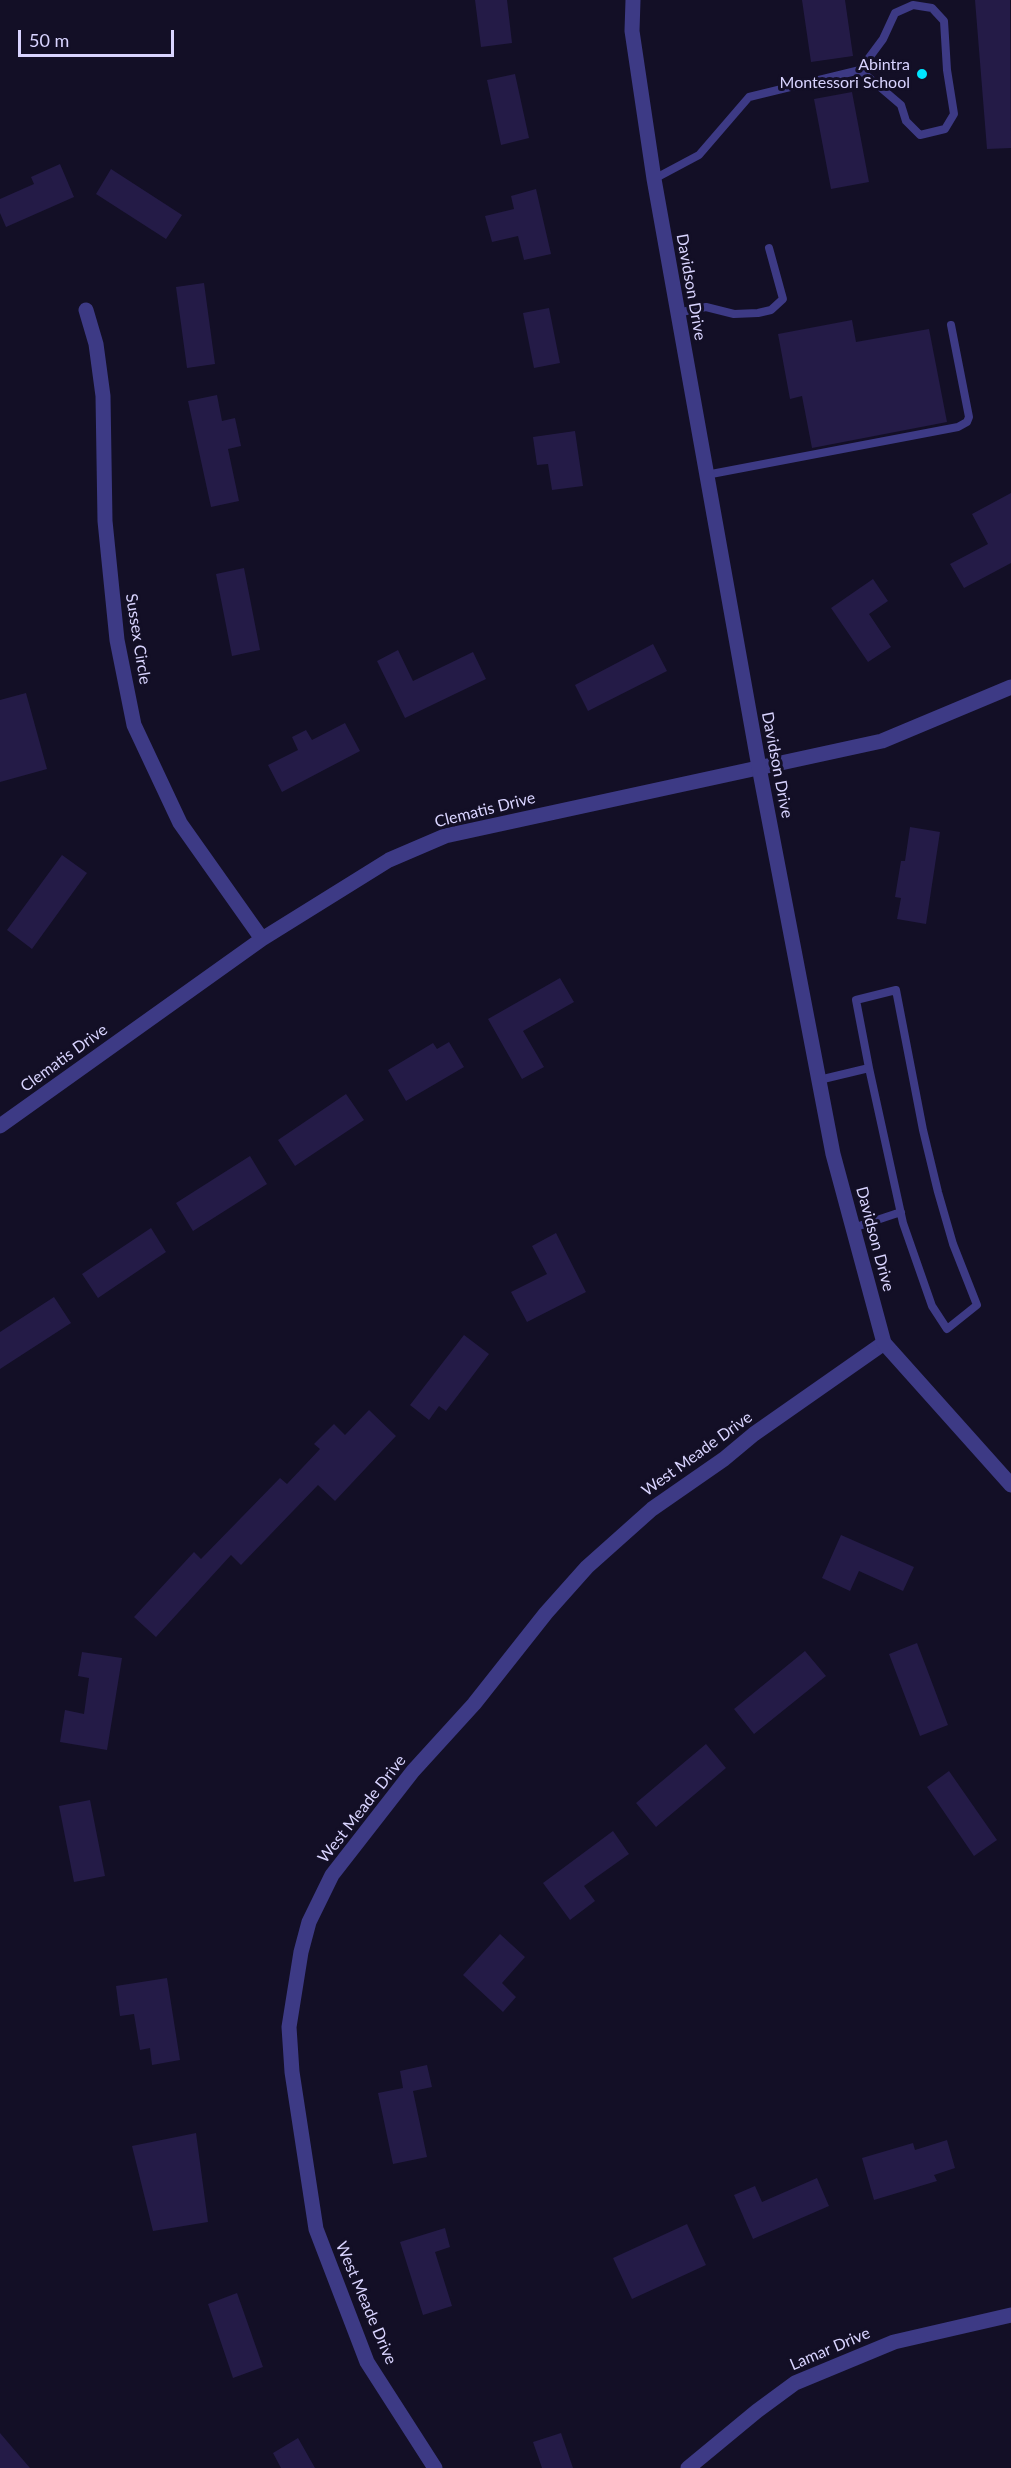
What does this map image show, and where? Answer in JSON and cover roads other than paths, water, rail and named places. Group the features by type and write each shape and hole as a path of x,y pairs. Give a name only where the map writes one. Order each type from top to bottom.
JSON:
{"street":[{"name":"Davidson Drive","path":"633,0 632,31 677,312 759,767 833,1154 885,1343 1011,1485"},
{"name":"Sussex Circle","path":"86,310 96,344 103,396 105,521 117,640 134,725 180,823 262,939"},
{"name":"Clematis Drive","path":"0,1126 262,939 389,860 445,836 882,741 1011,687"},
{"name":"West Meade Drive","path":"435,2468 367,2362 316,2229 292,2072 289,2026 301,1952 309,1922 332,1875 413,1771 474,1704 546,1613 587,1567 652,1509 724,1459 754,1434 885,1343"},
{"name":"Lamar Drive","path":"688,2468 795,2383 894,2342 1011,2314"}],"lane":[{"path":"654,179 699,155 749,97 860,70 883,39 896,13 913,5 932,8 944,21 946,70 954,114 945,129 920,135 906,121 901,105 860,70"},
{"path":"677,312 706,307 734,314 758,314 771,310 783,299 769,248"},
{"path":"706,475 958,428 967,422 969,417 951,325"},
{"path":"896,990 923,1130 938,1192 953,1244 977,1305 947,1329 932,1306 901,1212 869,1068 856,1000 896,990"},
{"path":"819,1080 869,1068"},
{"path":"853,1228 901,1212"}],"place":[{"name":"Abintra Montessori School","path":"922,74"}]}
